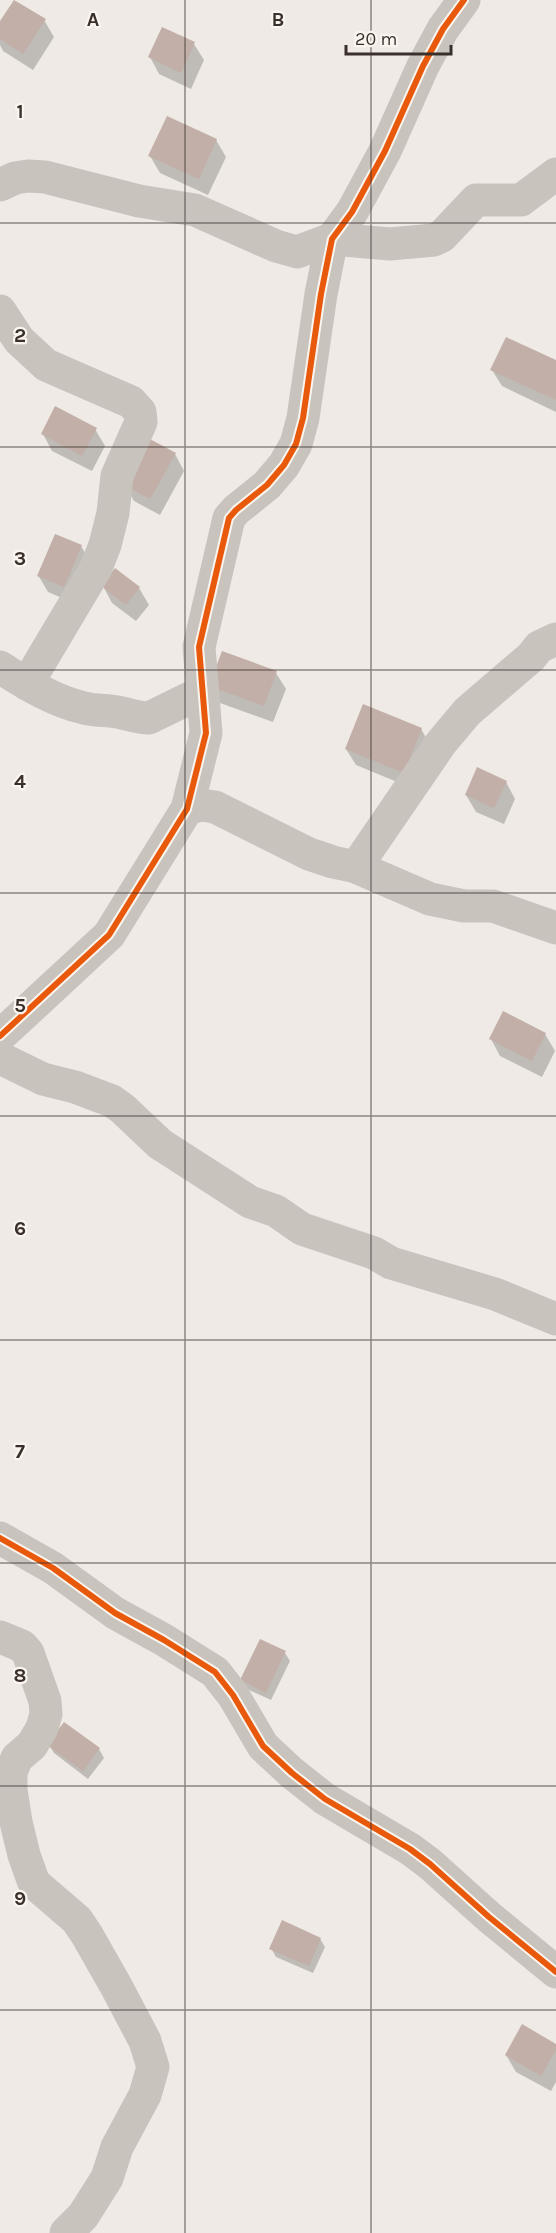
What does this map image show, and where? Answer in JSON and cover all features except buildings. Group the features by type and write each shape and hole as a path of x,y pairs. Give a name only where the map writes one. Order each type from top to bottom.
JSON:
{"street":[{"path":"0,1036 110,935 188,809 206,733 199,647 230,518 236,510 267,485 284,465 296,444 303,418 321,294 332,239 352,212 385,151 418,76 443,29 464,0"},
{"path":"0,185 15,178 45,177 139,201 195,210 267,243 297,252 332,239 390,244 434,240 442,236 471,202 483,199 521,200 556,174"},
{"path":"0,311 19,340 46,365 131,402 140,412 141,422 117,476 110,524 96,568 13,676 85,708 149,718 202,692"},
{"path":"356,867 441,742 467,712 531,657 539,647 556,639"},
{"path":"188,809 201,805 215,807 309,854 356,867 430,899 464,906 493,906 556,928"},
{"path":"0,1058 43,1080 75,1087 112,1101 160,1144 250,1202 276,1211 302,1229 374,1253 392,1263 495,1294 556,1319"},
{"path":"0,1538 53,1568 115,1613 164,1640 214,1672 233,1695 263,1746 292,1773 325,1799 417,1854 556,1972"},
{"path":"0,1637 22,1646 28,1653 45,1701 46,1714 42,1728 32,1745 17,1758 11,1772 16,1822 24,1855 34,1882 77,1920 87,1935 145,2041 153,2067 145,2095 117,2147 107,2178 83,2216 66,2233"}],"cycle path":[{"path":"0,1036 109,935 187,809 206,733 199,647 229,518 267,485 284,465 296,444 303,418 321,294 332,239 352,212 385,151 423,66 443,29 464,0"},
{"path":"0,1538 53,1568 115,1613 215,1672 233,1695 263,1746 292,1773 325,1799 410,1849 430,1864 489,1917 556,1972"}]}
